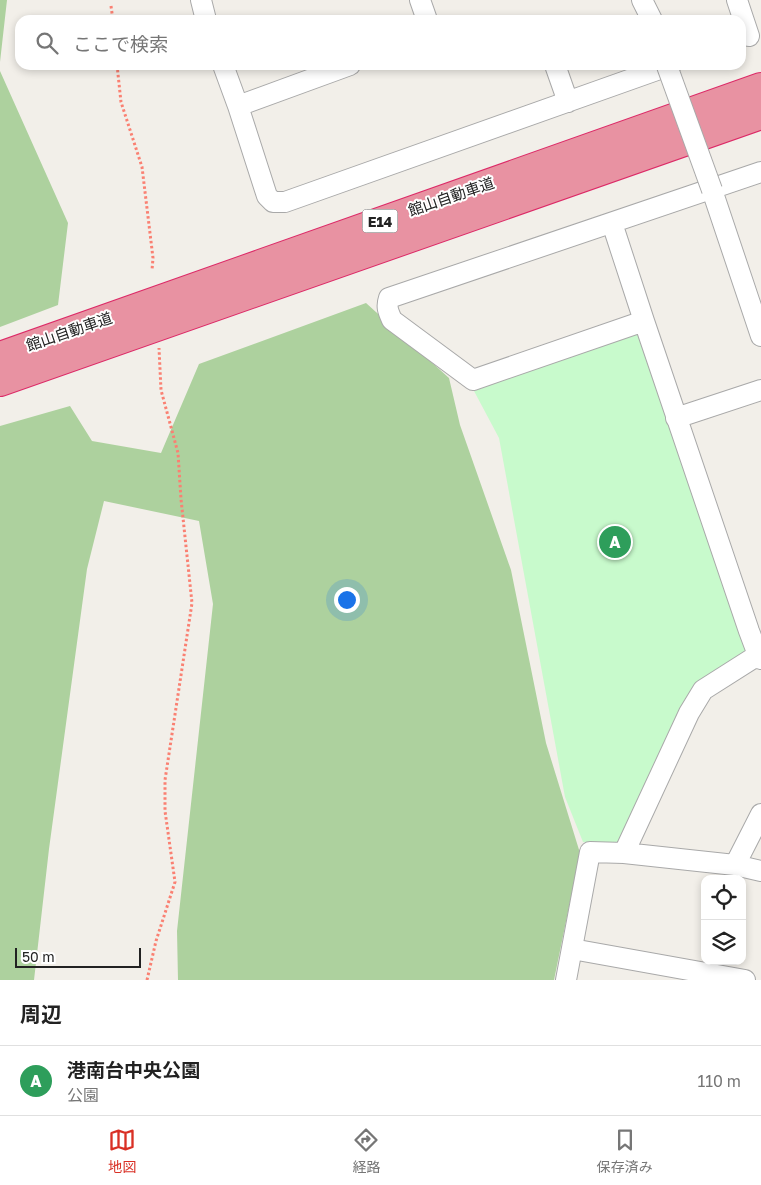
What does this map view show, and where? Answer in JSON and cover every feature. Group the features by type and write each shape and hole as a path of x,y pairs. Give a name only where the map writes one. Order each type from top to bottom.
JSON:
{"highway":[{"name":"館山自動車道","path":"0,356 761,87"},
{"name":"館山自動車道","path":"0,382 761,114"}],"street":[{"path":"201,0 205,15"},
{"path":"420,0 425,15"},
{"path":"642,0 650,15"},
{"path":"737,0 742,15"},
{"path":"224,70 238,106 266,196 273,202 285,202 654,70"},
{"path":"238,106 336,70"},
{"path":"557,70 568,102"},
{"path":"670,70 761,336"},
{"path":"644,321 473,380 392,320 387,305 389,298 761,172"},
{"path":"612,224 676,418 759,657 703,690 689,713 624,852"},
{"path":"676,418 761,390"},
{"path":"735,865 761,814"},
{"path":"566,980 590,852 624,852 735,865 761,871"},
{"path":"572,949 745,980"}],"path":[{"path":"111,6 112,15"},
{"path":"118,70 121,102 142,167 153,258 152,270"},
{"path":"146,980 175,882 165,810 165,780 192,602 178,453 161,390 159,347"}],"green space":[{"path":"0,0 7,0 0,62"},
{"path":"0,71 68,223 58,305 0,327"},
{"path":"366,303 449,378 460,425 511,570 546,743 580,853 554,980 178,980 177,931 213,604 199,521 104,501 87,569 49,849 34,980 0,980 0,426 70,406 92,441 161,453 199,364"},
{"path":"634,332 640,336 747,649 743,654 692,688 621,841 611,845 583,842 565,797 499,438 474,391"}],"place":[{"name":"港南台中央公園","path":"615,542"}]}
